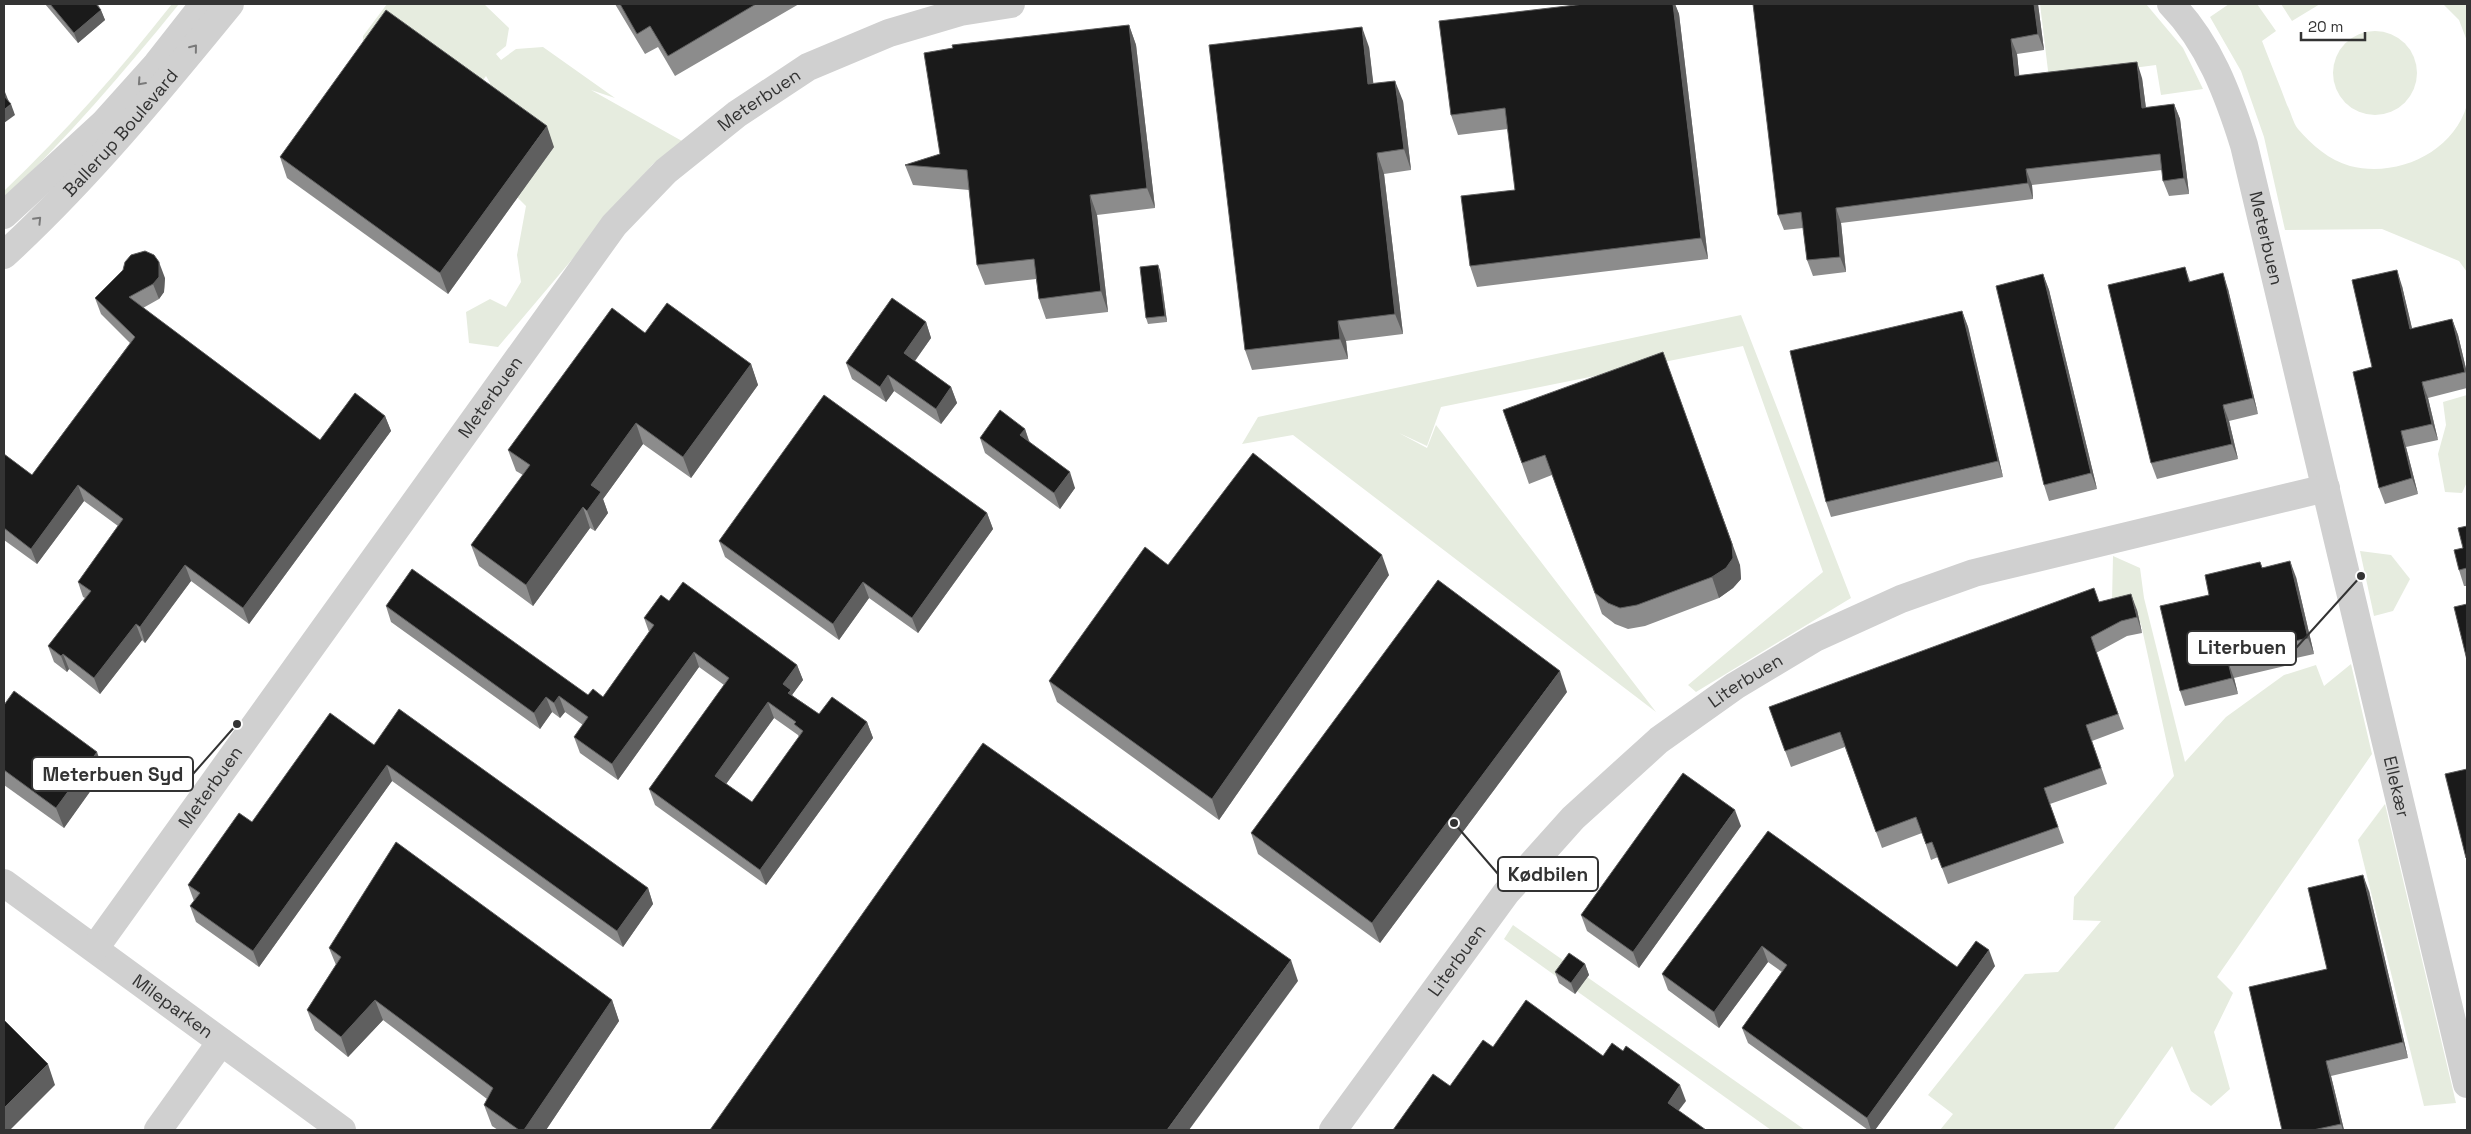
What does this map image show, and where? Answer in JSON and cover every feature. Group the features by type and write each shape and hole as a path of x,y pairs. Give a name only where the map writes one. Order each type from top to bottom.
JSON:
{"street":[{"name":"Ballerup Boulevard","path":"4,215 104,123 157,64 204,4"},
{"name":"Ballerup Boulevard","path":"4,255 99,158 172,75 230,4"},
{"name":"Meterbuen","path":"95,948 614,225 666,171 737,114 808,67 889,33 960,12 1011,4"},
{"name":"Meterbuen","path":"2171,4 2206,50 2230,100 2244,145 2326,488"},
{"name":"Ellekær","path":"2326,488 2467,1084"},
{"name":"Literbuen","path":"1333,1130 1506,893 1567,824 1659,740 1735,686 1815,638 1901,599 1974,573 2326,488"},
{"name":"Mileparken","path":"4,882 342,1130"},
{"path":"158,1130 221,1042"}],"shaded area":[{"path":"172,4 179,4 95,104 4,199 4,191 49,147 132,53"},
{"path":"387,4 484,4 509,28 506,46 496,54 501,60 516,49 543,47 615,98 591,90 682,141 652,165 498,347 469,343 466,312 490,299 506,307 521,282 517,255 526,206 517,197 554,147 481,94 490,83 486,76 476,90 362,74 363,36"},
{"path":"2040,4 2146,4 2183,48 2203,89 2161,95 2156,65 2049,79"},
{"path":"2229,4 2257,4 2276,31 2262,41 2295,124 2315,146 2328,156 2342,163 2368,169 2386,168 2404,165 2421,158 2436,149 2449,136 2460,122 2467,105 2467,272 2459,261 2382,229 2285,230 2264,137 2241,71 2210,17"},
{"path":"2281,4 2320,4 2292,21"},
{"path":"2443,4 2467,4 2467,41 2459,20"},
{"path":"2367,31 2383,31 2399,38 2410,49 2417,65 2414,89 2405,103 2399,108 2383,115 2367,115 2351,108 2340,97 2333,81 2333,65 2340,49 2351,38"},
{"path":"1741,315 1851,598 1696,692 1688,685 1823,572 1743,346 1441,407 1427,446 1399,433 1427,448 1436,425 1656,712 1293,435 1242,444 1258,417"},
{"path":"2467,395 2467,482 2462,493 2445,492 2438,454 2446,425 2443,402"},
{"path":"2360,551 2391,555 2410,579 2393,611 2374,616"},
{"path":"2113,556 2140,568 2144,598 2185,762 2226,717 2284,675 2316,665 2324,686 2351,664 2372,754 2217,977 2233,993 2214,1032 2230,1089 2211,1106 2191,1091 2172,1046 2113,1130 1940,1130 1953,1114 1928,1095 2025,974 2058,972 2101,921 2073,920 2074,897 2174,776 2141,624 2112,601"},
{"path":"2385,804 2456,1103 2424,1106 2358,840"},
{"path":"1513,925 1805,1130 1771,1130 1504,939"}],"building":[{"path":"50,4 96,4 101,10 74,33"},
{"path":"620,4 756,4 668,56 650,26 637,34"},
{"path":"1584,4 1673,4 1701,238 1470,266 1461,196 1515,190 1505,108 1451,115 1439,21"},
{"path":"1753,4 2034,4 2038,34 2011,39 2015,76 2137,62 2142,108 2174,104 2184,178 2163,181 2160,154 2026,169 2028,183 1836,208 1840,257 1807,260 1801,212 1778,215"},
{"path":"386,10 547,126 440,273 280,157"},
{"path":"1129,25 1147,188 1090,195 1101,291 1039,299 1034,259 977,265 967,170 905,165 940,154 924,53 953,48 952,45"},
{"path":"1362,27 1368,84 1395,81 1404,149 1377,153 1395,314 1338,321 1340,339 1245,350 1209,45"},
{"path":"4,96 11,104 4,110"},
{"path":"145,251 154,255 159,262 159,277 153,284 129,297 320,440 355,393 385,416 243,608 185,565 140,627 136,624 94,678 63,654 61,656 48,646 91,591 78,582 123,519 78,485 31,549 4,528 4,454 32,475 135,337 95,298 123,270 125,262 131,255"},
{"path":"1158,265 1165,316 1146,318 1140,267"},
{"path":"2185,267 2189,282 2223,273 2253,398 2223,405 2232,444 2151,463 2108,285"},
{"path":"2397,270 2410,329 2452,319 2465,372 2422,382 2432,424 2401,431 2412,478 2379,488 2353,372 2372,367 2352,280"},
{"path":"2043,274 2091,473 2044,485 1996,286"},
{"path":"892,298 926,322 904,353 951,387 936,409 888,375 880,387 846,363"},
{"path":"667,303 751,364 683,457 636,423 591,485 601,492 587,511 583,507 526,585 471,545 530,465 508,450 612,308 645,333"},
{"path":"1962,311 1998,461 1826,502 1790,351"},
{"path":"1663,352 1732,544 1733,558 1726,568 1712,577 1637,605 1620,608 1608,603 1595,593 1545,455 1522,463 1503,410"},
{"path":"824,395 987,513 912,618 863,582 833,624 719,541"},
{"path":"1000,410 1025,429 1020,435 1070,472 1054,493 980,438"},
{"path":"1253,453 1382,555 1212,799 1049,681 1145,547 1168,565"},
{"path":"2467,526 2467,568 2459,570 2454,550 2463,548 2458,528"},
{"path":"2290,561 2308,638 2282,644 2283,649 2228,662 2232,678 2180,691 2160,606 2209,595 2205,575 2260,562 2262,568"},
{"path":"412,569 588,695 593,689 603,697 654,625 644,618 661,595 669,601 683,582 797,665 783,684 791,690 788,693 819,714 832,697 867,722 760,870 649,789 729,678 694,652 612,764 574,737 588,717 559,696 554,703 546,697 534,713 386,606","holes":["768,702 796,722 794,724 803,731 752,802 715,776"]},
{"path":"1438,580 1560,671 1372,923 1251,833"},
{"path":"2094,588 2099,602 2131,594 2137,617 2121,621 2091,637 2118,714 2086,725 2101,768 2044,788 2058,827 1942,868 1932,842 1926,844 1916,817 1876,832 1840,732 1785,751 1769,707"},
{"path":"2467,604 2467,660 2454,607"},
{"path":"14,691 97,752 56,808 4,770 4,705"},
{"path":"399,709 648,888 617,931 387,765 253,951 190,906 200,893 188,885 239,813 252,822 330,713 374,745"},
{"path":"983,743 1291,960 1167,1130 710,1130"},
{"path":"2467,769 2467,858 2466,858 2445,774"},
{"path":"1683,773 1735,810 1633,952 1581,915"},
{"path":"1768,831 1957,967 1976,941 1989,950 1867,1118 1742,1028 1787,965 1762,946 1714,1012 1662,974"},
{"path":"396,842 612,1000 524,1130 519,1130 484,1105 493,1088 375,1000 341,1037 307,1010 341,957 329,948"},
{"path":"2363,875 2403,1042 2326,1061 2341,1124 2313,1130 2282,1130 2249,987 2327,969 2308,888"},
{"path":"1569,953 1585,964 1571,983 1555,972"},
{"path":"1526,1000 1603,1056 1612,1043 1623,1051 1626,1046 1680,1085 1668,1103 1706,1130 1393,1130 1433,1074 1450,1086 1483,1040 1493,1047"},
{"path":"4,1020 48,1064 4,1108"}],"place":[{"name":"Literbuen","path":"2361,576"},
{"name":"Meterbuen Syd","path":"237,724"},
{"name":"Kødbilen","path":"1454,823"}]}
